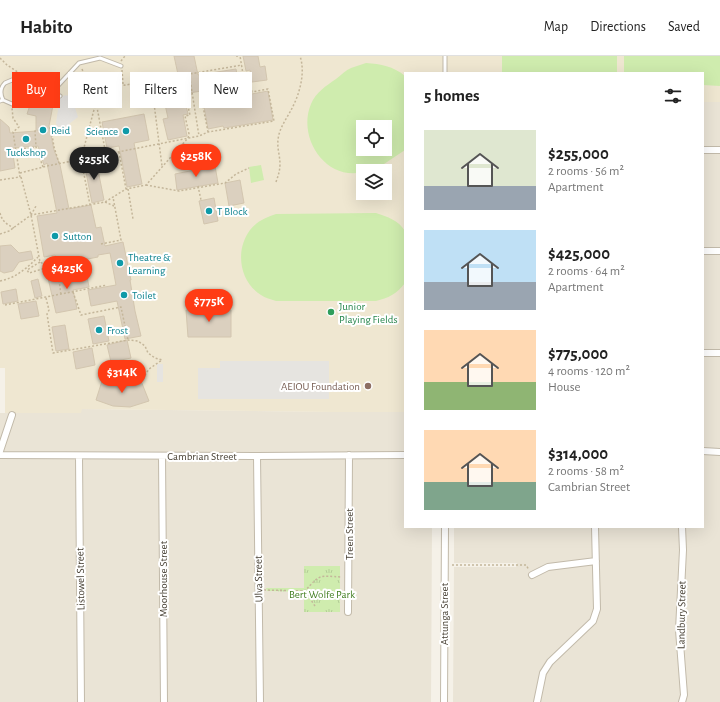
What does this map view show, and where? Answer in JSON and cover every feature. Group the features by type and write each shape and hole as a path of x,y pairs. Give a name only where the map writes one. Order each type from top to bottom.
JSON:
{"street":[{"path":"704,150 720,150"},
{"path":"704,251 720,251"},
{"path":"704,353 720,353"},
{"path":"0,451 12,415"},
{"path":"704,452 720,452"},
{"name":"Cambrian Street","path":"0,455 404,455"},
{"name":"Treen Street","path":"348,612 349,455"},
{"name":"Listowel Street","path":"79,456 81,702"},
{"name":"Moorhouse Street","path":"162,456 164,702"},
{"name":"Ulva Street","path":"257,456 260,702"},
{"name":"Attunga Street","path":"444,702 445,528"},
{"path":"537,702 543,673 550,662 593,621 597,609 596,528"},
{"name":"Landbury Street","path":"682,528 683,550 679,630 684,695 682,702"},
{"path":"532,575 548,567 596,561"}],"lane":[{"path":"445,56 445,72"},
{"path":"60,83 79,62 100,58 121,66"},
{"path":"12,80 5,83 1,87 0,93 2,101 12,104"}],"path":[{"path":"238,56 242,65 243,72"},
{"path":"276,182 280,163 278,140 281,126 300,89 303,71 300,56"},
{"path":"0,58 18,72"},
{"path":"79,62 83,72"},
{"path":"191,74 242,65"},
{"path":"20,173 59,163 199,136 208,132 274,121 268,89 252,92"},
{"path":"191,91 199,136"},
{"path":"12,108 13,118 19,127 13,132 20,177 31,215 40,262"},
{"path":"90,205 81,159 94,108"},
{"path":"97,108 106,155"},
{"path":"155,108 162,166"},
{"path":"146,185 188,138 189,134 185,116 190,115 188,108"},
{"path":"203,108 208,132"},
{"path":"43,167 36,147 34,131 51,128 59,163"},
{"path":"52,136 59,132"},
{"path":"16,150 36,147"},
{"path":"119,152 133,219"},
{"path":"31,215 105,202 127,189 146,185 179,191 225,183 236,174 249,168"},
{"path":"0,180 20,177"},
{"path":"198,187 201,200"},
{"path":"101,244 121,240 113,197"},
{"path":"105,202 114,206"},
{"path":"0,234 14,228 31,215 36,206"},
{"path":"0,213 2,220 14,228"},
{"path":"0,281 9,280 39,256"},
{"path":"40,262 27,270 29,273 49,267"},
{"path":"40,262 58,272 61,295"},
{"path":"5,305 107,285"},
{"path":"73,292 80,315 121,308 128,340"},
{"path":"46,298 49,310 47,314 53,353 128,340 138,341 145,346 148,353 155,358 162,360 149,369 141,381"},
{"path":"452,565 526,565 532,575"},
{"path":"305,591 316,578 320,576 342,577"},
{"path":"258,590 305,591"},
{"path":"305,591 315,606"}],"shaded area":[{"path":"0,56 720,56 720,102 704,102 704,72 404,72 404,412 82,409 81,413 5,413 5,368 0,368"},
{"path":"68,95 68,108 75,108 78,117 59,132 56,123 58,108 60,108 60,96"},
{"path":"704,102 720,102 720,702 453,702 454,567 516,567 517,563 454,563 454,528 704,528"},
{"path":"220,361 329,361 329,399 198,399 198,368 220,368"},
{"path":"157,364 163,364 163,382 157,382"},
{"path":"81,409 404,412 404,528 432,528 431,702 0,702 0,413 81,413","holes":["267,588 304,588 305,612 304,592 267,591"]}],"green space":[{"path":"502,56 617,56 617,72 502,72"},
{"path":"624,56 720,56 720,86 704,85 704,72 624,72"},
{"path":"366,63 371,63 387,66 404,75 404,151 384,164 356,164 356,172 349,173 337,170 326,163 318,154 311,142 308,130 308,117 313,100 322,90 347,70"},
{"path":"261,165 264,180 251,183 249,167"},
{"path":"376,213 389,218 404,230 404,284 392,295 376,301 276,301 266,298 254,289 244,274 241,256 242,247 245,238 256,224 269,216 276,214"},
{"name":"Bert Wolfe Park","path":"304,566 340,566 340,612 304,612 304,592 267,591 266,588 304,588"}],"building":[{"path":"174,56 194,56 199,75 199,91 191,93 191,72 177,72"},
{"path":"243,56 258,56 260,67 265,66 267,80 252,82 252,72 250,70 246,71"},
{"path":"236,69 237,72 217,72"},
{"path":"268,91 273,120 224,128 223,126 208,129 204,108 252,108 252,94"},
{"path":"29,108 52,108 49,126 54,150 60,165 69,209 91,205 96,228 101,227 105,246 123,242 141,336 125,339 117,301 91,306 88,290 116,285 110,253 98,255 98,257 57,265 55,255 44,257 37,216 57,213 47,163 44,165 38,146 12,148 15,168 0,171 0,119 9,127 10,133 36,131 36,116 27,114"},
{"path":"166,108 187,108 188,114 183,115 187,136 168,140 163,119 168,118"},
{"name":"Science","path":"144,114 149,140 134,143 142,184 127,187 119,146 107,148 102,122"},
{"path":"96,160 104,200 92,203 84,162"},
{"path":"215,166 218,183 177,190 175,174"},
{"name":"T Block","path":"240,180 244,203 229,206 225,183"},
{"name":"T Block","path":"214,198 218,221 204,224 199,201"},
{"path":"11,245 19,253 31,251 33,259 19,262 13,271 4,273 0,271 0,246"},
{"path":"86,271 89,287 73,290 77,309 56,313 48,278"},
{"path":"38,279 42,296 35,298 31,281"},
{"path":"16,289 18,301 3,304 1,292"},
{"path":"36,301 39,316 21,319 18,304"},
{"path":"186,310 231,310 231,337 188,337"},
{"name":"Frost","path":"104,316 109,341 93,344 88,319"},
{"path":"65,325 69,349 56,351 52,327"},
{"name":"Frost","path":"127,340 131,358 111,362 107,345"},
{"name":"Frost","path":"92,348 95,365 76,369 73,352"},
{"path":"102,381 121,385 141,381 149,401 130,407 113,406 96,400"}],"place":[{"name":"Reid","path":"43,130"},
{"name":"Science","path":"126,131"},
{"name":"Tuckshop","path":"26,139"},
{"name":"T Block","path":"209,211"},
{"name":"Sutton","path":"55,236"},
{"name":"Theatre & Learning","path":"120,263"},
{"name":"Toilet","path":"124,295"},
{"name":"Junior Playing Fields","path":"331,312"},
{"name":"Frost","path":"99,330"},
{"name":"AEIOU Foundation","path":"368,386"}]}
